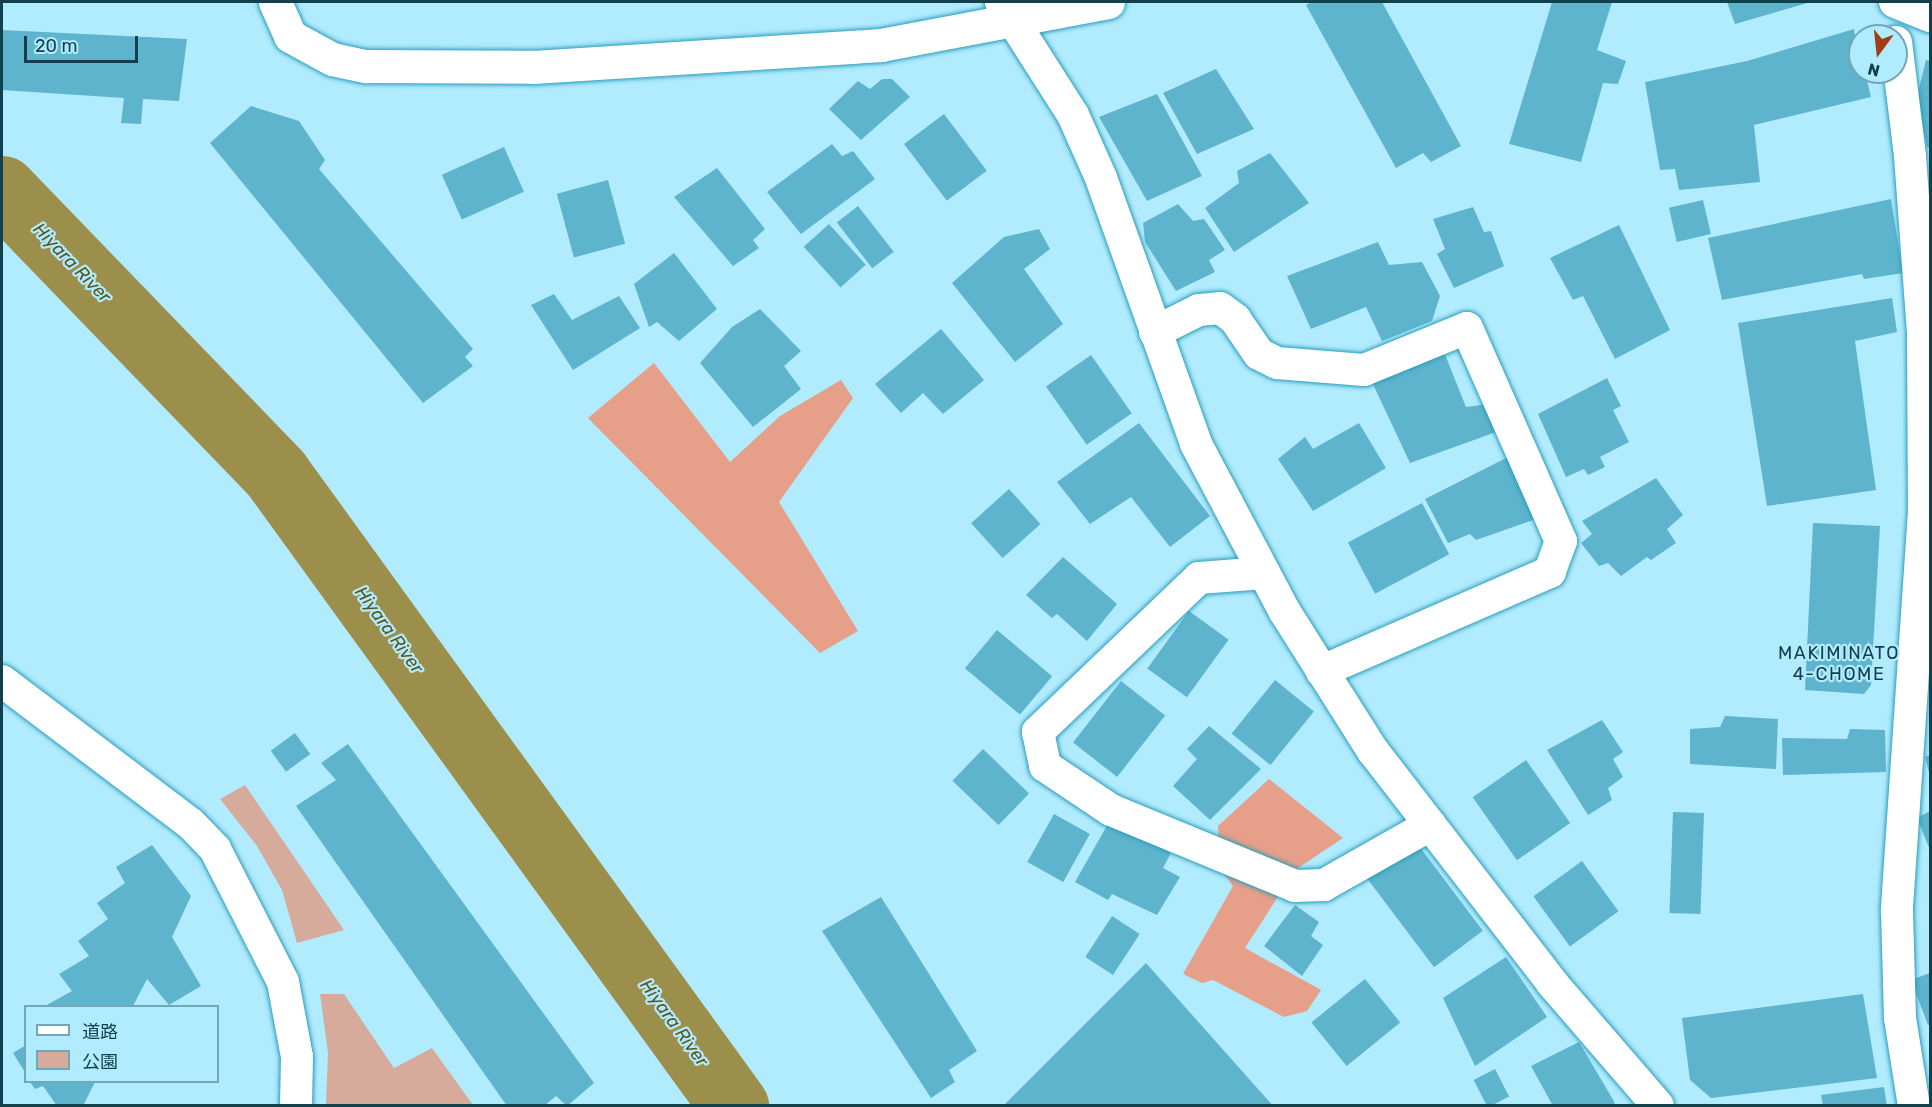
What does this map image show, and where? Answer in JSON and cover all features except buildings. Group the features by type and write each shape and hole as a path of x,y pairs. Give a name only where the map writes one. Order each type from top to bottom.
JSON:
{"main road":[{"path":"274,2 290,36 304,47 332,59 366,66 533,68 698,60 881,45 1008,11 1108,2"}],"street":[{"path":"1894,24 1893,2 1930,16"},
{"path":"1008,11 1073,115 1101,178 1196,444 1264,573 1322,671 1373,751 1430,825 1552,982 1658,1106"},
{"path":"1901,84 1910,156 1923,332 1924,511 1921,672 1898,911 1900,1018 1914,1106"},
{"path":"1155,332 1199,310 1220,308 1235,319 1259,354 1277,363 1364,370 1467,327 1561,541 1550,572 1322,671"},
{"path":"1264,573 1200,578 1038,732 1046,766 1066,783 1111,810 1295,886 1324,885 1430,825"},
{"path":"2,681 191,824 215,849 283,982 297,1057 296,1106"}],"green space":[{"path":"245,785 344,930 297,943 282,890 257,846 220,799"},
{"path":"320,994 344,994 394,1068 432,1048 473,1105 326,1105 328,1053"}],"shaded area":[{"path":"654,363 730,462 780,416 841,380 853,398 779,502 858,631 820,653 588,418"},
{"path":"1269,779 1343,838 1295,870 1245,948 1321,990 1307,1011 1284,1017 1213,980 1202,983 1183,974 1233,886 1220,869 1218,826"}],"waterway":[{"name":"Hiyara River","path":"2,190 276,474 734,1106"}],"district":[{"name":"MAKIMINATO 4-CHOME","path":"1839,664"}]}
